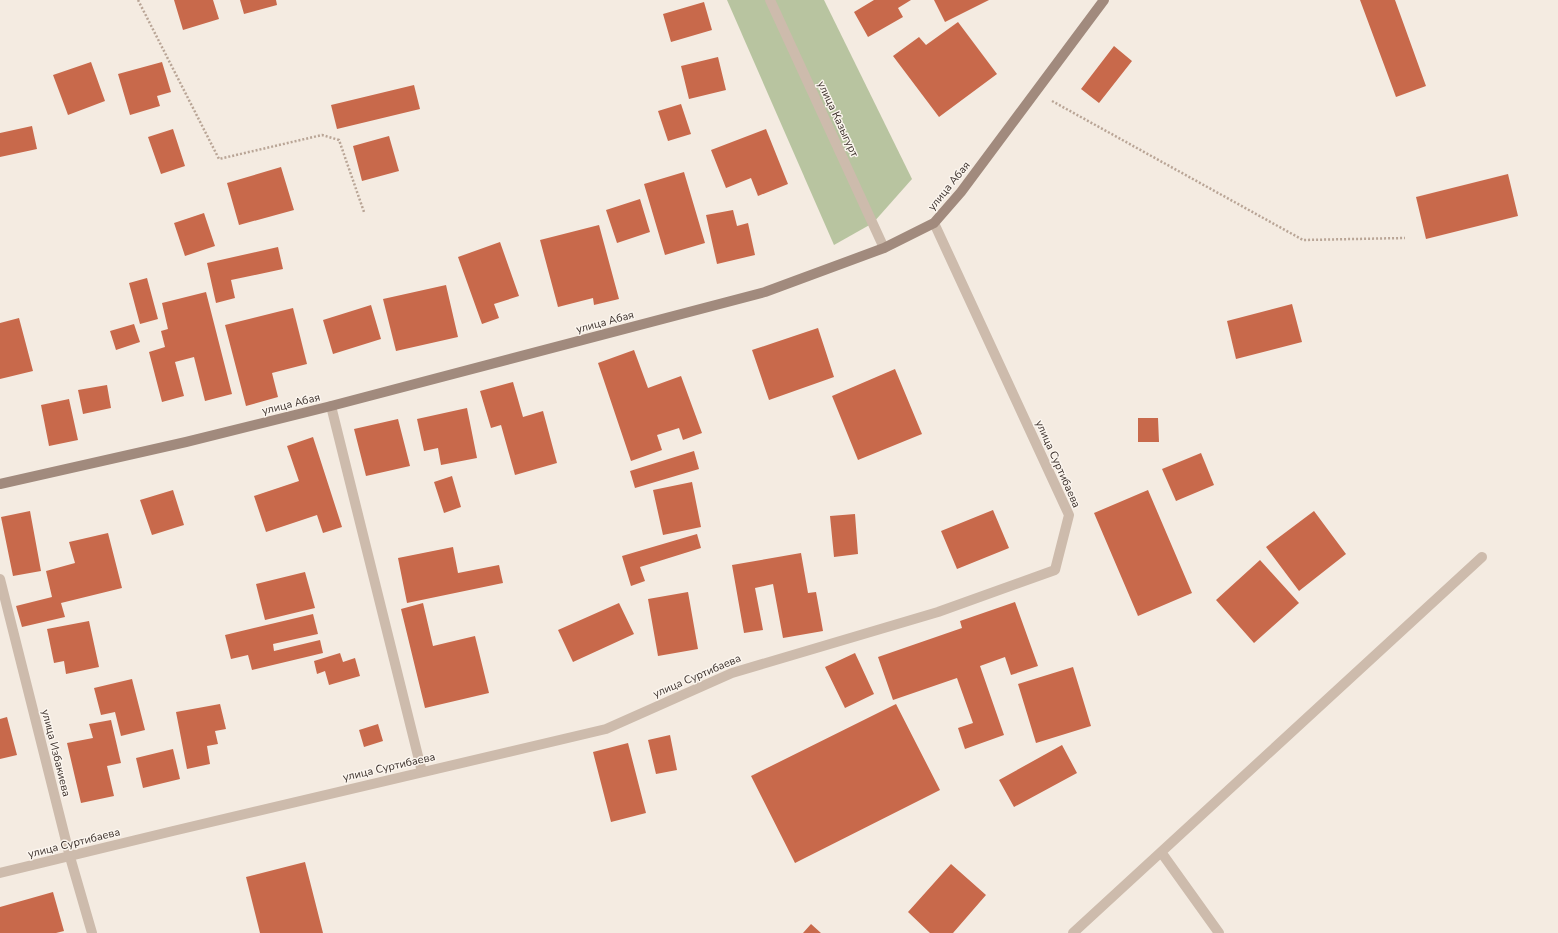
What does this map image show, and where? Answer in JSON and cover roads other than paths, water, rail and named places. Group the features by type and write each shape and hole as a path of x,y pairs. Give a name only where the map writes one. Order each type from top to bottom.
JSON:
{"street":[{"name":"улица Казыгурт","path":"770,0 884,248"},
{"name":"улица Абая","path":"0,484 186,442 331,406 765,292 884,248 934,223 961,192 1104,0"},
{"name":"улица Суртибаева","path":"0,873 606,729 732,672 938,612 1055,570 1069,515 934,223"},
{"path":"331,406 422,772"},
{"path":"1073,933 1482,557"},
{"name":"улица Избакиева","path":"0,579 70,857 92,933"},
{"path":"1161,852 1219,933"}]}
